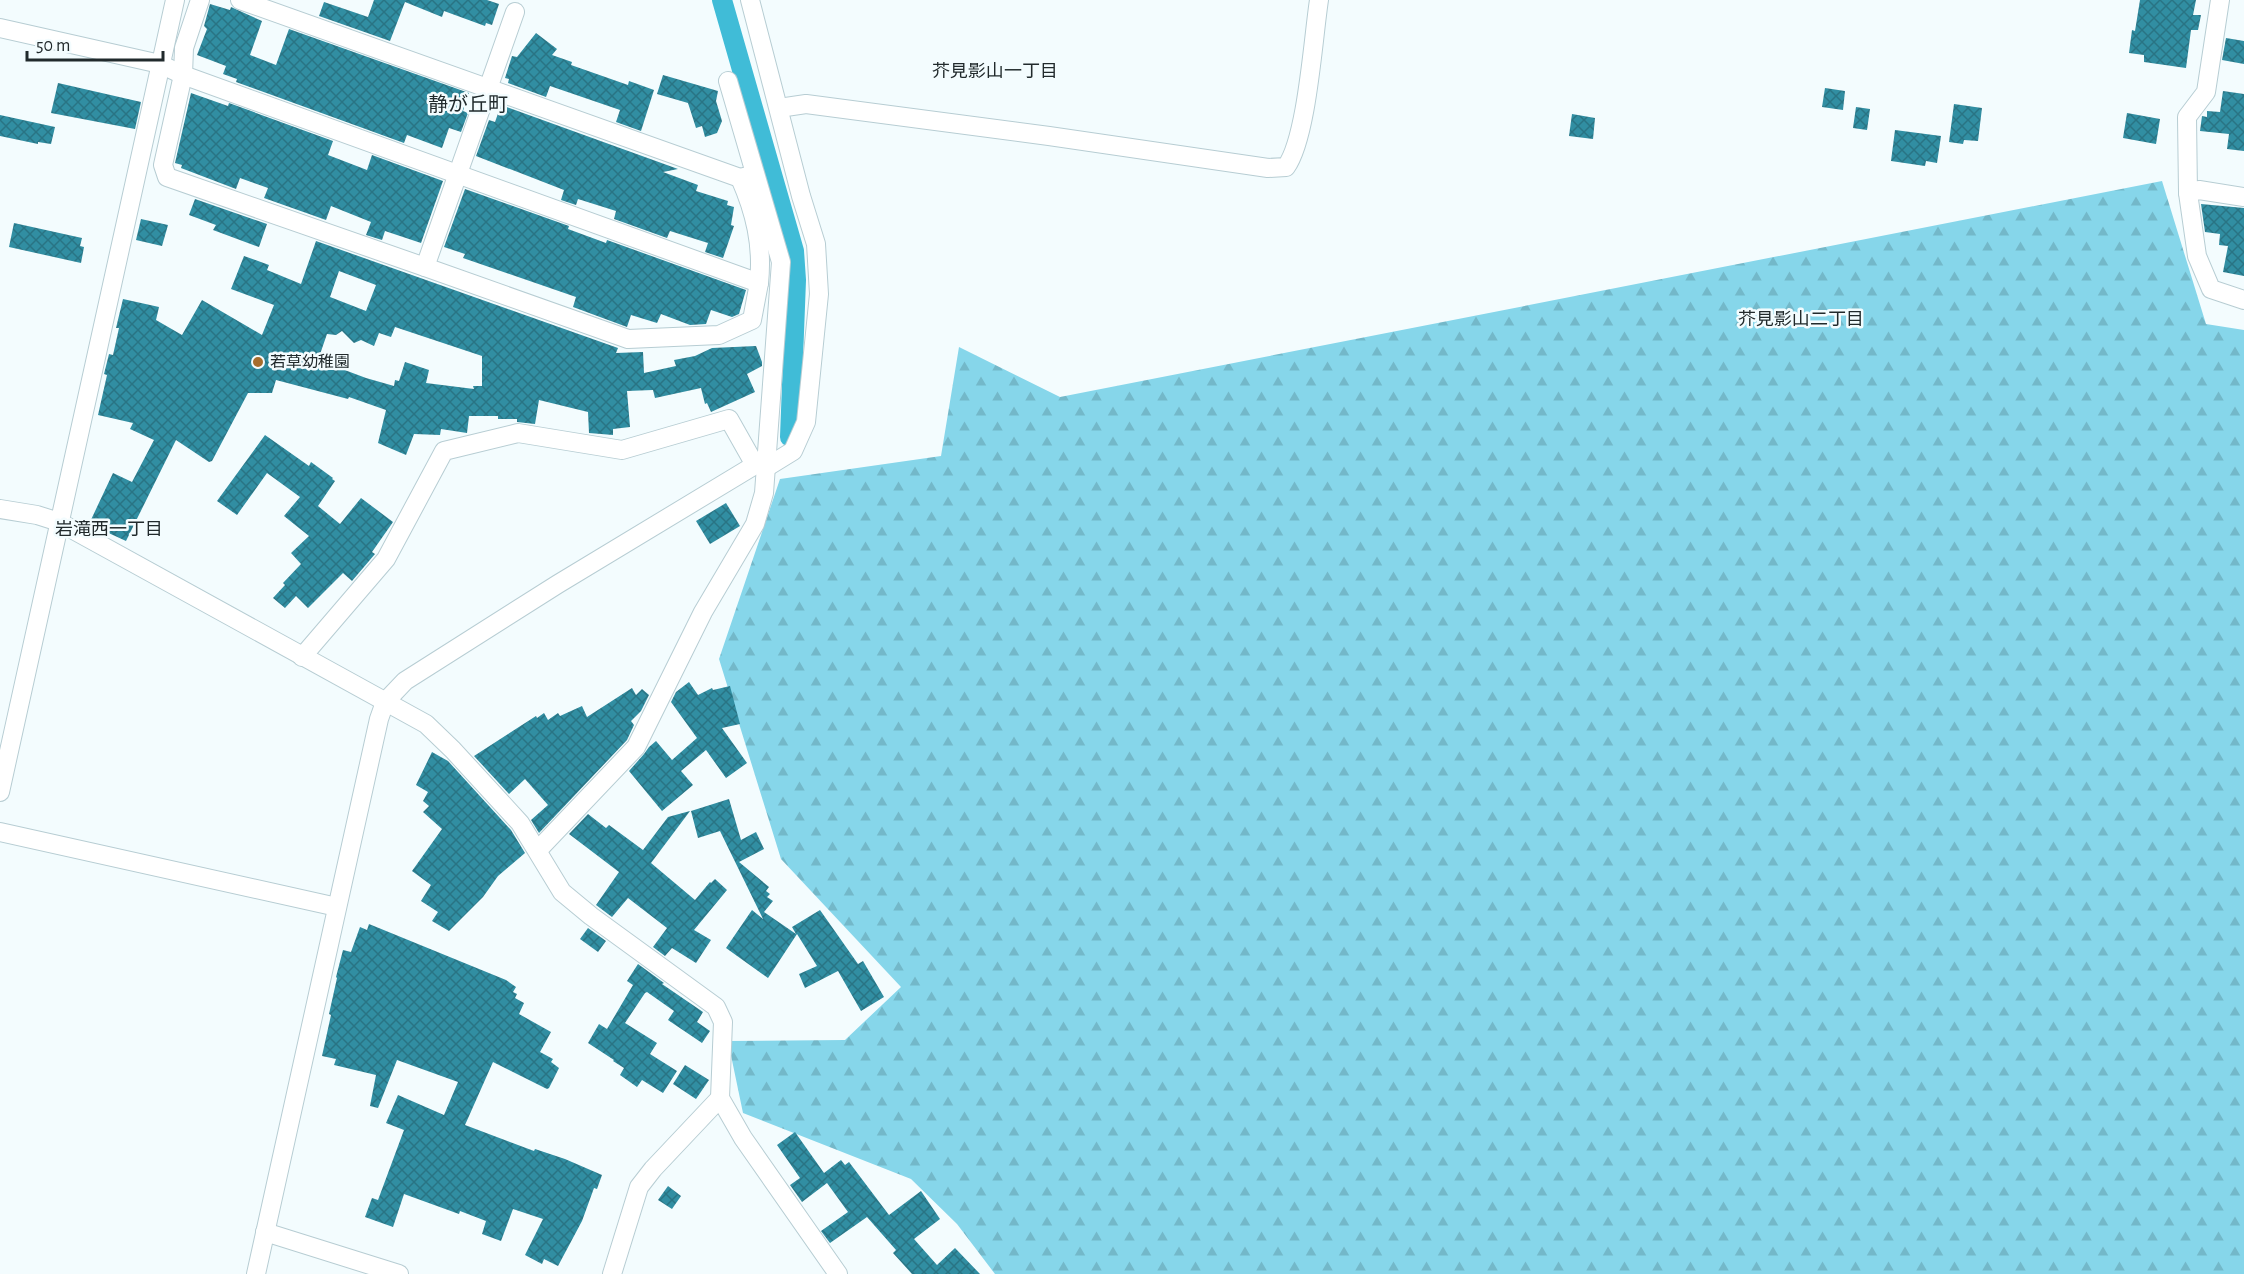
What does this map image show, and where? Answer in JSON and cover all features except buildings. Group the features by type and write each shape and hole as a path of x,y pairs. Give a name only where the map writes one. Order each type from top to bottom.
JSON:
{"street":[{"path":"0,792 175,0"},
{"path":"200,0 184,48 183,75 163,165 167,177 628,339 719,335 752,320 762,260 748,176 728,81"},
{"path":"240,0 488,88 748,176"},
{"path":"256,1274 379,719 385,702 405,681 558,584 761,466 793,451 806,422 819,294 816,244 801,196 750,0"},
{"path":"779,108 806,104 1268,168 1286,167 1293,158 1302,122 1319,0"},
{"path":"2220,0 2206,92 2187,117 2188,193 2197,256 2211,289 2244,300"},
{"path":"425,267 515,12"},
{"path":"0,28 160,64 183,75 759,283"},
{"path":"538,850 636,747 703,612 755,524 764,493 761,466 781,262 748,176"},
{"path":"2188,193 2199,190 2244,197"},
{"path":"302,657 386,559 444,451 518,433 622,450 729,419 761,466"},
{"path":"0,509 38,515 59,522 426,724 520,823 562,891 591,916 716,1007 723,1022 720,1098 743,1138 838,1274"},
{"path":"0,832 337,908"},
{"path":"612,1274 639,1188 653,1169 720,1098"},
{"path":"265,1232 399,1274"}],"green space":[{"path":"2162,181 2206,324 2244,330 2244,1274 995,1274 957,1224 911,1179 743,1113 728,1041 845,1040 901,987 781,859 719,659 780,479 941,456 959,347 1060,397"}],"waterway":[{"path":"722,0 794,251 796,280 790,437"}],"place":[{"name":"若草幼稚園","path":"258,362"}],"district":[{"name":"芥見影山一丁目","path":"995,72"},
{"name":"静が丘町","path":"468,105"},
{"name":"芥見影山二丁目","path":"1801,320"},
{"name":"岩滝西一丁目","path":"109,530"}]}
